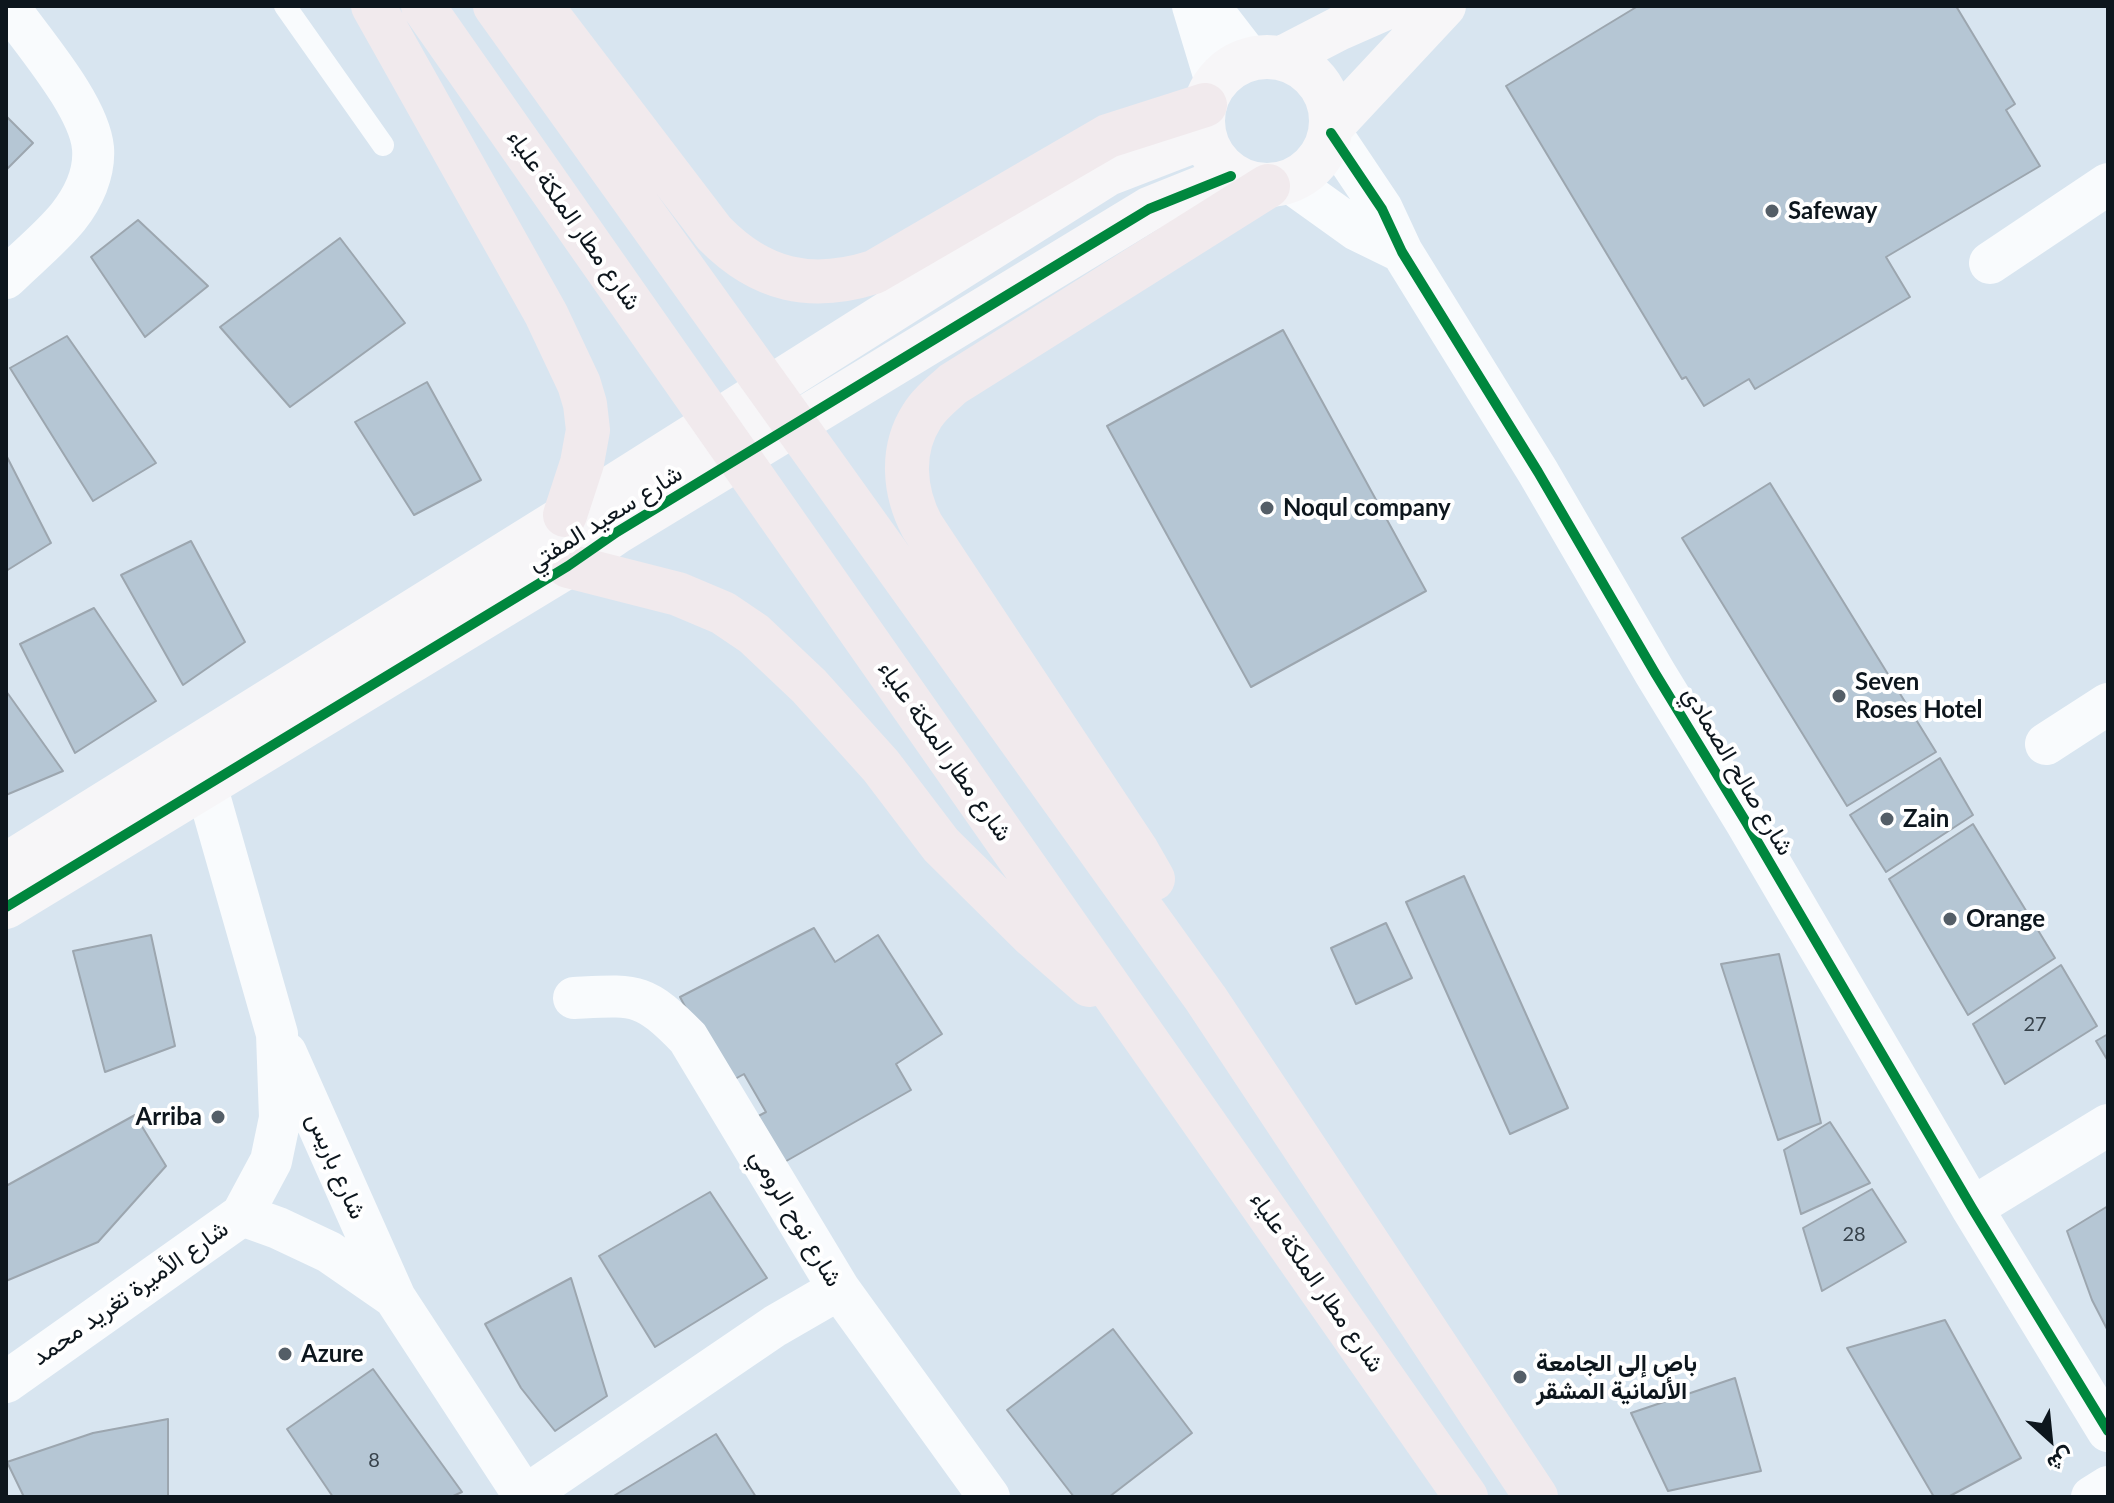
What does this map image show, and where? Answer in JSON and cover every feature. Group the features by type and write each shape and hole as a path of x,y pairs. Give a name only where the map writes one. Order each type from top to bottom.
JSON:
{"highway":[{"path":"373,6 546,314 579,384 588,430 582,463 594,514"},
{"name":"شارع مطار الملكة علياء","path":"423,6 1466,1497"},
{"path":"495,6 1206,999 1536,1497"},
{"path":"541,6 714,233 730,249 755,266 800,280 845,281 874,272 1108,136 1231,88"},
{"path":"1206,999 1137,851 922,526 908,491 906,468 920,418 953,384 1263,181"},
{"path":"568,566 678,594 723,613 754,634 830,709 881,766 941,845 985,890 1139,1027"}],"street":[{"path":"6,278 75,206 92,171 93,148 86,122 74,99 8,6"},
{"path":"1193,6 1231,88"},
{"path":"1209,6 1231,88 1214,158 1402,252"},
{"name":"شارع سعيد المفتي","path":"6,907 568,566 594,514 1108,174 1231,88 1340,28 1390,6"},
{"path":"1263,181 1309,171 1323,154 1332,130 1444,6"},
{"path":"1231,88 1303,67 1320,83 1330,103 1332,130"},
{"name":"شارع صالح الصمادي","path":"1332,130 1382,209 1402,252 1538,472 1746,822 1972,1208 2108,1431"},
{"name":"شارع سعيد المفتي","path":"6,865 594,514 1149,209 1263,181"},
{"path":"1990,263 2108,184"},
{"path":"2046,744 2108,704"},
{"name":"شارع الأميرة تغريد محمد","path":"6,1382 242,1215 271,1161 277,1141 281,1083 277,1034 206,785"},
{"name":"شارع نوح الرومي","path":"574,998 629,996 657,1007 688,1038 839,1289 989,1497"},
{"name":"شارع باريس","path":"277,1034 395,1298 525,1496"},
{"path":"1972,1208 2108,1125"},
{"name":"شارع باريس","path":"242,1215 329,1252 395,1298"},
{"path":"525,1496 775,1326 839,1289"},
{"path":"2092,1497 2108,1487"}],"lane":[{"path":"285,6 383,145"}],"building":[{"name":"Safeway","path":"1638,6 1956,6 2015,104 2006,110 2040,166 1886,257 1910,297 1755,389 1749,379 1704,406 1686,377 1682,379 1506,86"},
{"path":"6,116 33,143 6,170"},
{"path":"138,220 208,286 145,337 91,257"},
{"path":"340,238 405,323 290,407 220,327"},
{"name":"Noqul company","path":"1283,330 1426,591 1251,687 1107,426"},
{"path":"67,336 156,463 93,501 10,368"},
{"path":"427,382 481,480 414,515 355,422"},
{"path":"6,455 51,543 6,571"},
{"path":"1770,483 1936,752 1847,806 1682,538"},
{"path":"191,541 245,642 183,685 121,575"},
{"path":"94,608 156,701 75,753 20,644"},
{"path":"6,691 63,771 6,795"},
{"path":"1940,758 1973,815 1886,872 1850,815"},
{"path":"1973,824 2055,958 1968,1015 1889,879"},
{"path":"1464,876 1568,1108 1510,1134 1406,902"},
{"path":"1386,923 1412,978 1356,1004 1331,948"},
{"path":"814,928 835,962 878,935 942,1034 896,1064 911,1090 774,1168 747,1122 766,1112 744,1074 726,1084 680,997"},
{"path":"151,935 175,1046 105,1072 73,951"},
{"path":"1779,954 1821,1123 1778,1140 1721,964"},
{"path":"2061,965 2097,1026 2005,1084 1973,1024"},
{"path":"2108,1034 2108,1061 2096,1041"},
{"path":"135,1115 166,1166 98,1242 6,1281 6,1186"},
{"path":"1830,1122 1870,1183 1801,1214 1784,1150"},
{"path":"1872,1189 1906,1242 1822,1291 1803,1228"},
{"path":"710,1192 767,1278 655,1347 599,1256"},
{"path":"2108,1206 2108,1331 2092,1300 2067,1231"},
{"path":"571,1278 607,1396 555,1431 521,1388 485,1324"},
{"path":"1945,1320 2021,1458 1948,1497 1934,1497 1847,1348"},
{"path":"1113,1329 1192,1433 1109,1497 1074,1497 1007,1410"},
{"path":"373,1369 462,1492 451,1497 333,1497 287,1429"},
{"path":"1735,1378 1761,1471 1668,1491 1631,1413"},
{"path":"168,1419 168,1497 24,1497 7,1462 93,1433"},
{"path":"716,1434 756,1497 612,1497"}],"cycle path":[{"path":"1331,133 1382,209 1402,252 1538,472 1972,1208 2108,1431"},
{"path":"6,907 1149,209 1231,176"}],"place":[{"name":"Safeway","path":"1772,211"},
{"name":"Noqul company","path":"1267,508"},
{"name":"Seven Roses Hotel","path":"1839,696"},
{"name":"Zain","path":"1887,819"},
{"name":"Orange","path":"1950,919"},
{"name":"Arriba","path":"218,1117"},
{"name":"Azure","path":"285,1354"},
{"name":"باص إلى الجامعة الألمانية المشقر","path":"1520,1377"}]}
